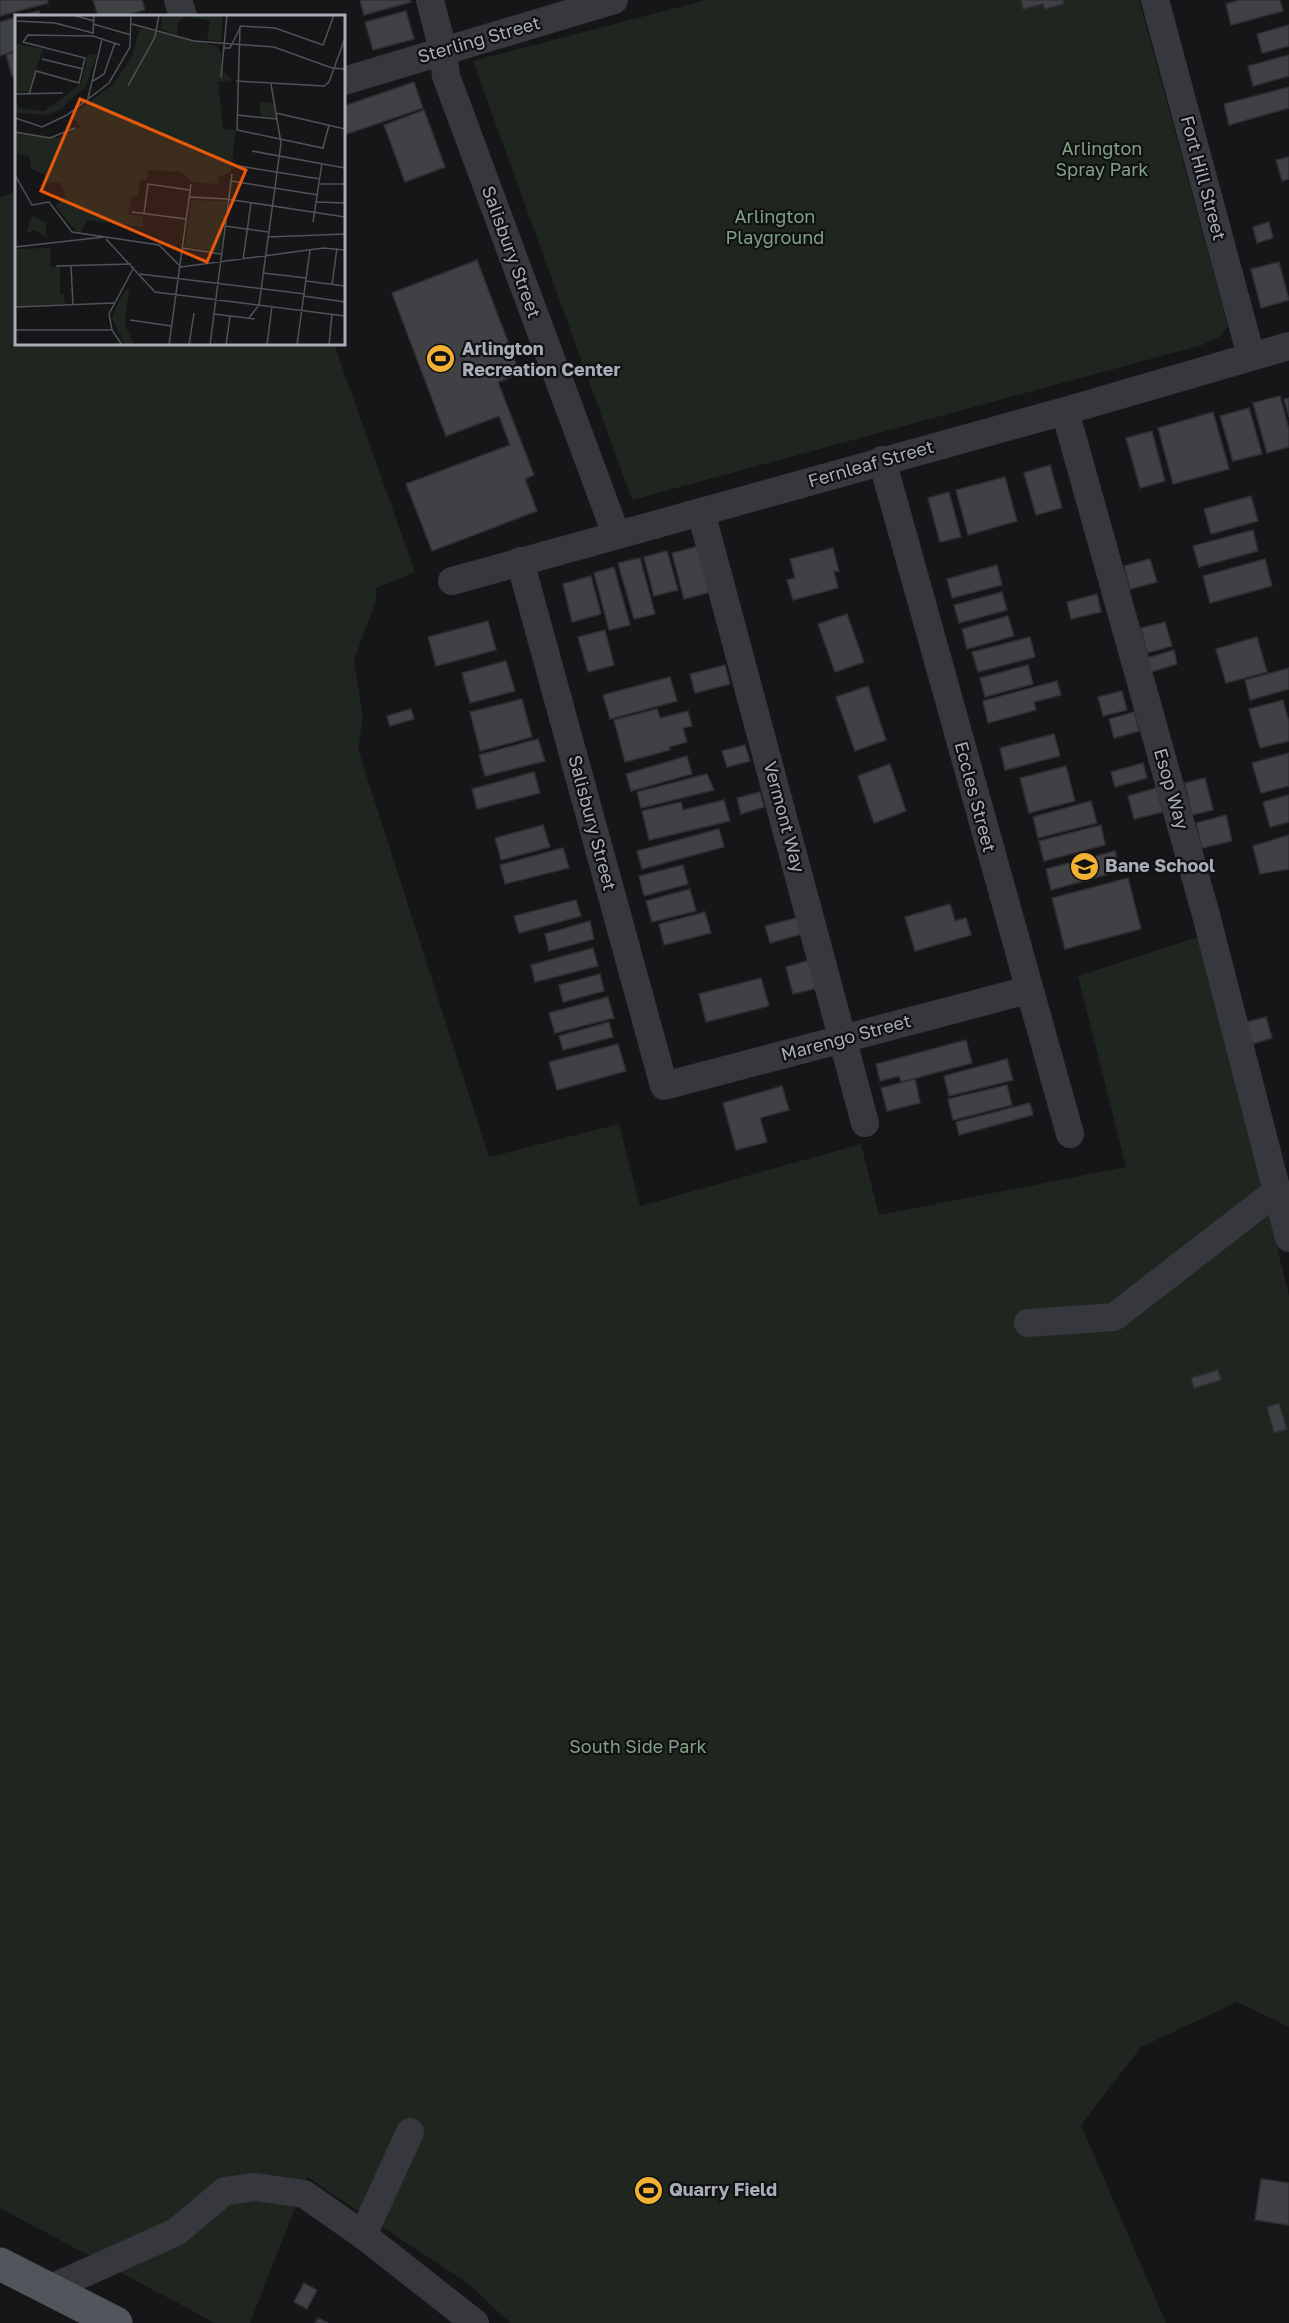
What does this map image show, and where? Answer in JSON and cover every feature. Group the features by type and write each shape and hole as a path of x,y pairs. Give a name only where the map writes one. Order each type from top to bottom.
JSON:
{"main road":[{"path":"0,2264 116,2323"}],"street":[{"path":"178,0 183,15"},
{"name":"Salisbury Street","path":"430,0 443,50 446,76 616,534"},
{"name":"Sterling Street","path":"345,81 611,0"},
{"name":"Fort Hill Street","path":"1155,0 1251,356"},
{"name":"Fernleaf Street","path":"452,580 1065,411 1289,346"},
{"name":"Esop Way","path":"1065,411 1206,915 1289,1238"},
{"name":"Eccles Street","path":"882,460 1070,1134"},
{"name":"Vermont Way","path":"701,512 865,1123"},
{"name":"Salisbury Street","path":"520,561 664,1086"},
{"name":"Marengo Street","path":"664,1086 1028,990"},
{"path":"1028,1323 1114,1317 1277,1191"},
{"path":"363,2235 410,2132"},
{"path":"49,2289 176,2232 225,2191 256,2187 304,2194 363,2235 475,2323"}],"green space":[{"name":"Arlington Playground","path":"706,0 1139,0 1228,326 1222,335 1202,345 632,500 473,61"},
{"name":"South Side Park","path":"15,192 15,345 334,345 415,572 376,588 376,601 354,660 363,717 358,749 489,1157 619,1124 640,1206 861,1144 879,1215 1126,1167 1078,976 1201,936 1289,1296 1289,2027 1237,2002 1141,2047 1081,2125 1166,2323 510,2323 469,2284 307,2177 250,2323 215,2323 0,2208 0,197"}],"building":[{"path":"0,0 47,0 48,3 0,16"},
{"path":"93,0 142,0 145,10 125,15 98,15"},
{"path":"360,0 410,0 411,2 364,15"},
{"path":"1021,0 1063,0 1064,4 1045,9 1043,4 1023,9"},
{"path":"1239,0 1280,0 1283,11 1231,25 1226,4"},
{"path":"39,11 40,15 22,15"},
{"path":"406,11 414,39 373,50 365,22"},
{"path":"15,17 15,50 0,56 0,22"},
{"path":"1289,25 1289,46 1262,53 1257,34"},
{"path":"15,52 15,75 12,76 6,54"},
{"path":"1289,55 1289,76 1253,86 1248,66"},
{"path":"414,82 423,108 345,135 345,106"},
{"path":"1289,87 1289,108 1229,125 1224,104"},
{"path":"424,110 445,167 405,182 384,125"},
{"path":"1289,157 1289,179 1282,181 1276,160"},
{"path":"1269,222 1273,238 1257,243 1253,227"},
{"path":"477,260 520,374 498,382 534,475 525,479 537,511 432,551 406,484 510,445 499,416 446,436 392,293"},
{"path":"1279,262 1289,300 1261,308 1251,269"},
{"path":"1280,396 1289,430 1289,447 1267,453 1253,403"},
{"path":"1289,398 1289,417 1284,399"},
{"path":"1249,408 1262,454 1233,461 1220,416"},
{"path":"1213,412 1229,469 1173,484 1158,428"},
{"path":"1152,431 1165,481 1140,488 1126,438"},
{"path":"1050,465 1062,508 1036,515 1024,473"},
{"path":"1005,477 1017,521 968,535 956,490"},
{"path":"949,492 961,537 940,542 928,498"},
{"path":"1251,496 1258,521 1211,534 1204,509"},
{"path":"1253,530 1258,551 1199,567 1193,546"},
{"path":"699,546 711,592 684,599 672,553"},
{"path":"833,548 839,571 834,572 838,588 793,600 787,580 795,578 790,559"},
{"path":"667,551 678,590 654,596 644,557"},
{"path":"640,558 655,614 634,619 618,563"},
{"path":"1150,559 1157,582 1130,589 1124,566"},
{"path":"1265,559 1272,586 1210,603 1203,576"},
{"path":"997,565 1002,585 952,598 947,579"},
{"path":"614,567 630,625 609,630 594,573"},
{"path":"591,576 601,614 572,622 563,584"},
{"path":"1002,592 1007,610 959,623 954,605"},
{"path":"1097,594 1101,612 1071,619 1067,602"},
{"path":"847,614 864,662 835,672 818,624"},
{"path":"1008,616 1014,636 967,649 962,629"},
{"path":"488,621 496,650 436,666 428,637"},
{"path":"1165,622 1172,646 1147,653 1141,628"},
{"path":"605,630 614,665 588,672 578,637"},
{"path":"1030,637 1035,657 978,672 972,652"},
{"path":"1257,637 1267,672 1226,683 1216,649"},
{"path":"1174,650 1177,664 1151,672 1147,658"},
{"path":"506,661 515,691 470,703 462,673"},
{"path":"725,665 730,684 695,693 690,674"},
{"path":"1028,665 1033,684 985,697 980,678"},
{"path":"1289,668 1289,689 1250,700 1245,680"},
{"path":"670,677 677,701 610,719 603,695"},
{"path":"1057,681 1061,695 1034,702 1036,710 988,723 983,701"},
{"path":"868,686 886,740 855,751 836,697"},
{"path":"1122,691 1127,710 1103,716 1098,697"},
{"path":"522,699 532,737 480,751 470,712"},
{"path":"1283,700 1289,722 1289,741 1260,748 1249,709"},
{"path":"411,709 414,719 390,726 387,716"},
{"path":"657,709 660,718 688,711 692,726 683,728 687,742 669,747 670,750 625,762 614,720"},
{"path":"1134,712 1139,731 1114,738 1109,719"},
{"path":"1054,734 1060,756 1005,770 1000,748"},
{"path":"538,739 545,761 485,776 479,755"},
{"path":"745,745 750,761 727,767 722,751"},
{"path":"1289,753 1289,786 1261,793 1252,763"},
{"path":"687,756 692,774 631,791 626,774"},
{"path":"1143,763 1147,778 1115,787 1111,772"},
{"path":"890,764 906,811 874,823 858,776"},
{"path":"1066,766 1075,801 1029,813 1020,778"},
{"path":"534,772 540,793 477,809 472,789"},
{"path":"707,774 714,790 641,808 637,792"},
{"path":"1205,778 1213,810 1192,815 1185,783"},
{"path":"1156,788 1163,812 1134,819 1128,796"},
{"path":"760,792 764,807 741,814 737,798"},
{"path":"1289,795 1289,822 1270,827 1263,802"},
{"path":"724,800 730,821 649,840 642,811 681,802 683,810"},
{"path":"1091,801 1097,823 1038,838 1033,817"},
{"path":"1226,815 1232,841 1202,848 1196,823"},
{"path":"543,825 550,847 501,860 495,838"},
{"path":"1101,825 1105,845 1044,861 1039,841"},
{"path":"719,829 724,847 642,869 637,851"},
{"path":"1289,835 1289,869 1260,874 1253,846"},
{"path":"563,848 569,868 505,884 500,865"},
{"path":"1115,851 1120,871 1051,890 1046,869"},
{"path":"683,865 688,884 644,896 639,876"},
{"path":"1128,878 1141,929 1065,949 1052,898"},
{"path":"690,889 696,911 652,922 646,901"},
{"path":"576,900 581,916 519,933 514,916"},
{"path":"950,904 955,921 966,918 971,935 915,951 905,917"},
{"path":"705,912 711,933 664,945 659,924"},
{"path":"804,916 809,932 770,943 765,926"},
{"path":"590,921 594,939 549,951 545,934"},
{"path":"593,948 598,966 535,982 531,965"},
{"path":"814,959 821,987 793,994 786,967"},
{"path":"600,974 604,991 563,1002 559,985"},
{"path":"761,978 769,1006 706,1022 699,994"},
{"path":"608,997 614,1018 555,1033 549,1013"},
{"path":"1266,1017 1272,1038 1249,1045 1243,1023"},
{"path":"609,1022 613,1037 563,1050 559,1036"},
{"path":"966,1040 972,1063 901,1082 899,1076 880,1081 876,1064"},
{"path":"618,1044 626,1071 557,1090 549,1062"},
{"path":"1007,1059 1013,1080 949,1096 944,1076"},
{"path":"915,1079 920,1103 887,1111 881,1088"},
{"path":"1007,1085 1012,1105 953,1120 948,1099"},
{"path":"782,1086 789,1110 760,1118 767,1142 736,1150 723,1103"},
{"path":"1030,1103 1033,1115 959,1135 956,1122"},
{"path":"1218,1370 1221,1380 1194,1388 1191,1378"},
{"path":"1279,1403 1287,1429 1274,1433 1267,1407"},
{"path":"1261,2179 1289,2183 1289,2225 1255,2220"},
{"path":"304,2283 317,2290 307,2309 294,2302"},
{"path":"318,2318 328,2323 315,2323"}],"place":[{"name":"Arlington Recreation Center","path":"441,359"},
{"name":"Bane School","path":"1084,866"},
{"name":"Quarry Field","path":"648,2190"}],"park label":[{"name":"Arlington Spray Park","path":"1102,159"}]}
